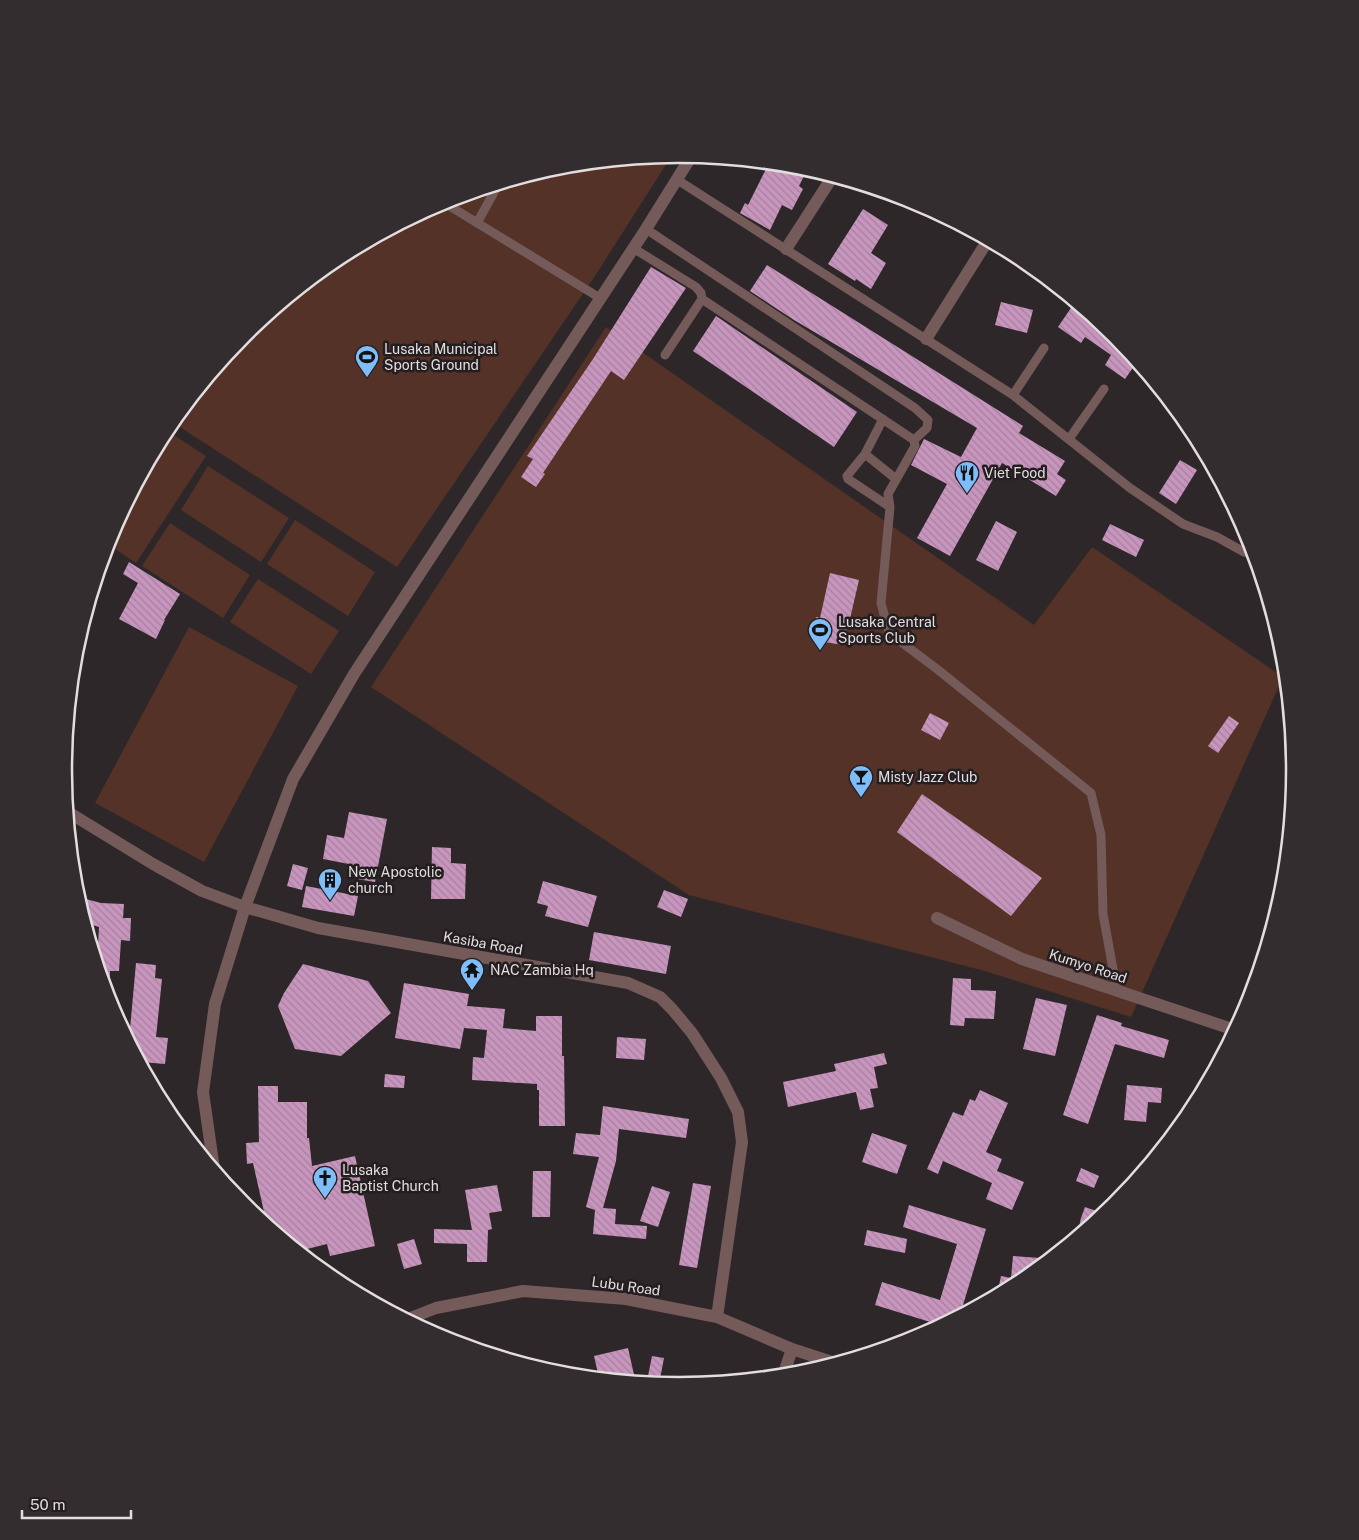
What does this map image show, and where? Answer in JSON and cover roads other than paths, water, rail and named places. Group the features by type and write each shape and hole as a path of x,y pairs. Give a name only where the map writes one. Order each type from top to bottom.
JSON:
{"street":[{"path":"212,1157 203,1092 215,1004 245,907 293,779 354,674 646,229 687,163"},
{"path":"786,249 829,182"},
{"path":"926,339 985,245"},
{"name":"Kasiba Road","path":"75,816 153,864 202,891 245,907 318,928 628,983 660,996 692,1033 721,1078 738,1112 742,1142 717,1317"},
{"name":"Kumyo Road","path":"937,918 1022,960 1229,1028"},
{"name":"Lubu Road","path":"416,1316 436,1308 523,1291 626,1299 717,1317 792,1349 823,1359"},
{"path":"786,1367 792,1349"}],"lane":[{"path":"676,179 1013,395 1130,488 1183,524 1217,537 1245,552"},
{"path":"477,223 494,192"},
{"path":"452,207 600,298"},
{"path":"646,229 915,408 928,420 927,428 914,440"},
{"path":"633,248 696,287 702,293 702,299 665,355"},
{"path":"702,299 914,440 915,446 888,494 890,507 882,603 889,633 937,669 1091,794 1101,835 1103,914 1116,991"},
{"path":"1013,395 1044,348"},
{"path":"1069,440 1104,389"},
{"path":"883,419 865,454 847,476 848,480 890,507"},
{"path":"865,454 896,479"}],"place":[{"name":"Lusaka Municipal Sports Ground","path":"367,378"},
{"name":"Viet Food","path":"967,494"},
{"name":"Lusaka Central Sports Club","path":"820,651"},
{"name":"Misty Jazz Club","path":"861,798"},
{"name":"New Apostolic church","path":"330,901"},
{"name":"NAC Zambia Hq","path":"472,991"},
{"name":"Lusaka Baptist Church","path":"325,1199"}]}
